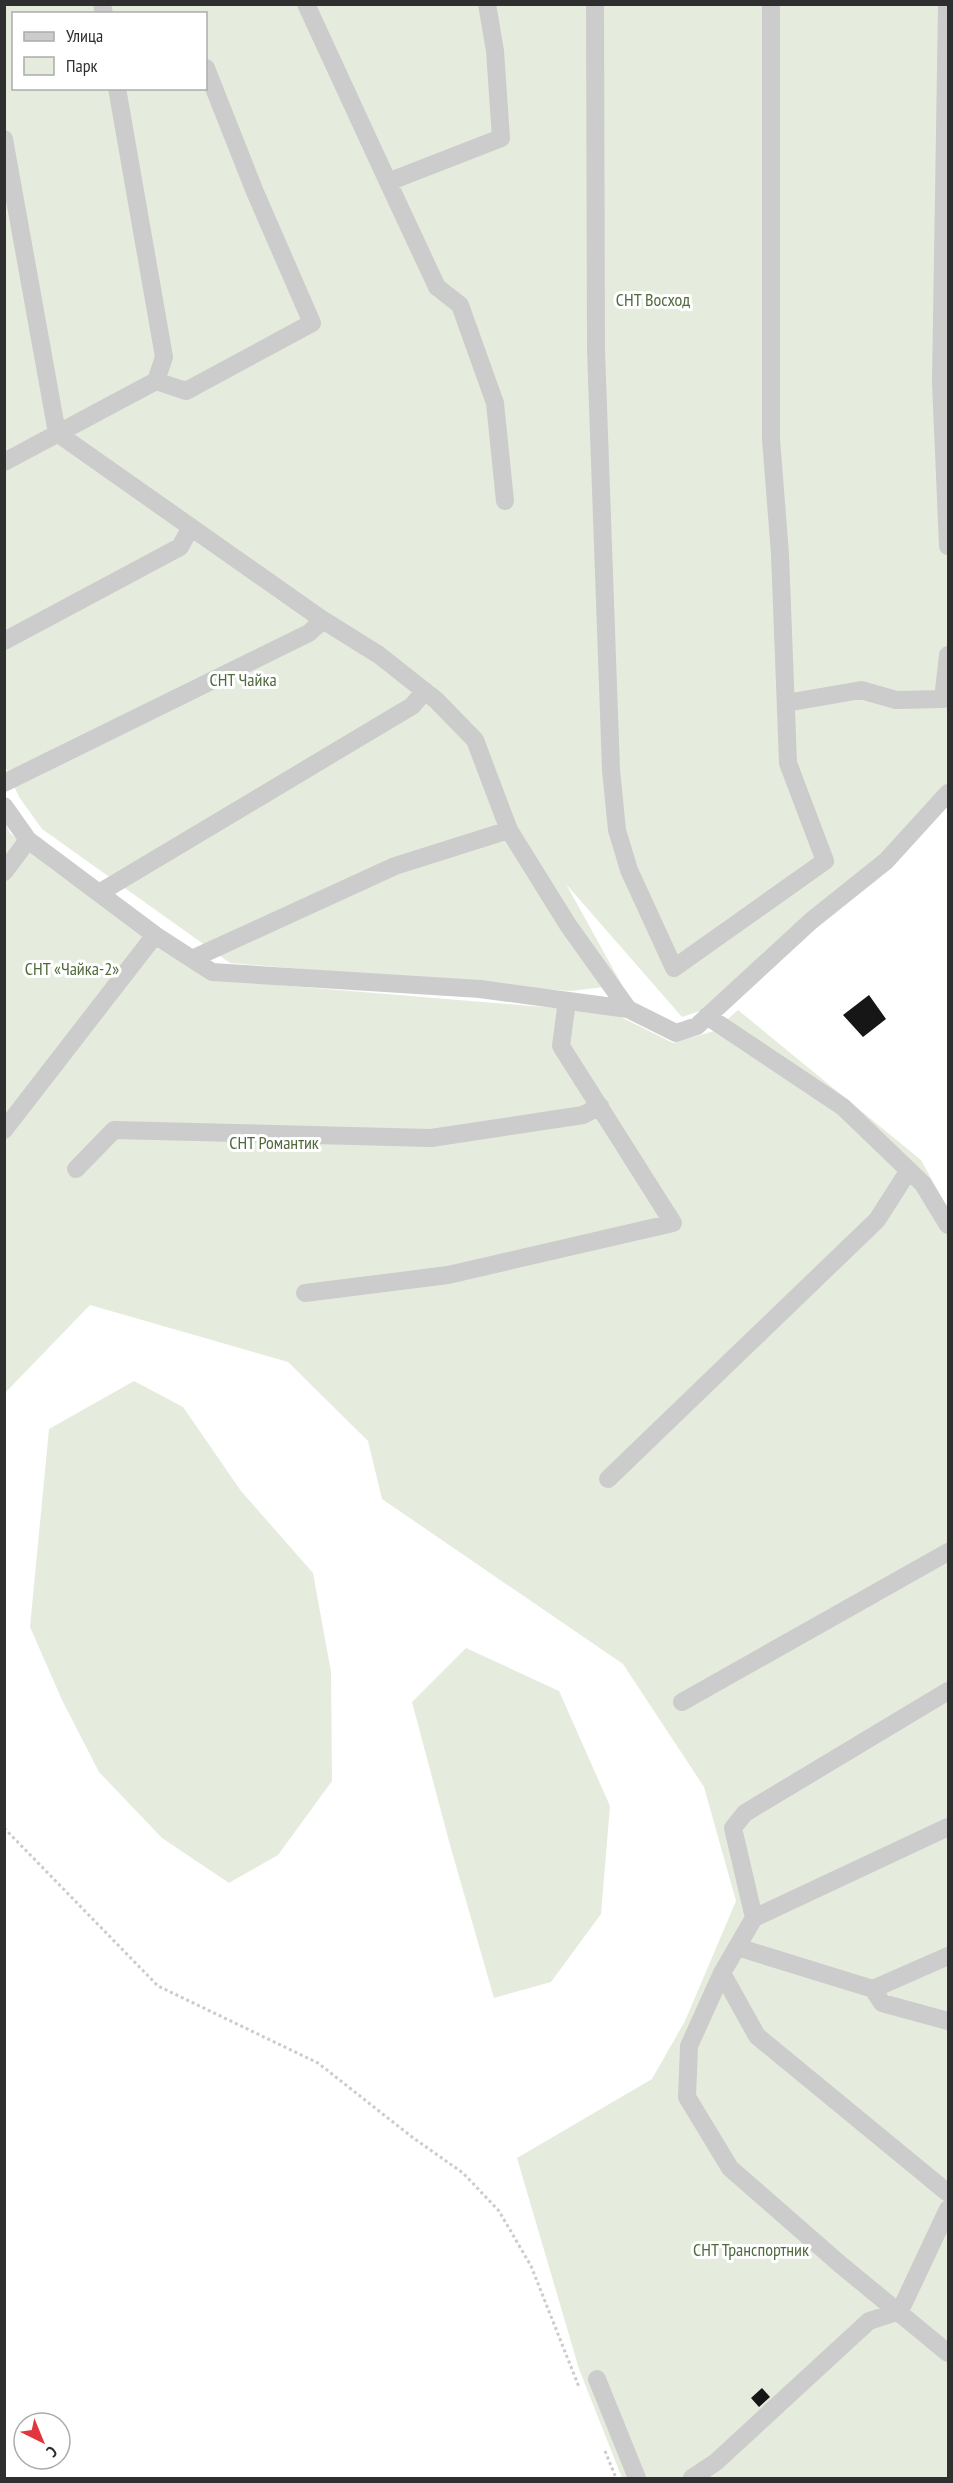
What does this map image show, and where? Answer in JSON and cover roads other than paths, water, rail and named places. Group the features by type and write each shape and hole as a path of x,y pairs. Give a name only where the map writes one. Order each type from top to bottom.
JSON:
{"street":[{"path":"306,4 437,288 460,305 495,403 505,501"},
{"path":"388,182 501,138 495,51 487,4"},
{"path":"595,4 596,350 611,770 617,830 628,870 674,968 825,861 788,763 780,554 771,439 771,4"},
{"path":"947,4 941,383 948,546"},
{"path":"156,381 186,391 312,323 255,192 207,71"},
{"path":"4,462 156,381 164,357 117,90"},
{"path":"4,139 57,433 323,620 380,655 424,691 475,740 509,830 568,925 628,1009"},
{"path":"4,641 180,547 191,527"},
{"path":"4,783 300,638 323,620"},
{"path":"786,703 861,690 896,700 943,699 948,655"},
{"path":"99,893 412,706 424,691"},
{"path":"4,806 28,840 155,935 212,972 480,989 567,1000 628,1009 676,1033 697,1026 811,921 886,861 948,793"},
{"path":"192,959 395,866 509,830"},
{"path":"4,872 28,840"},
{"path":"4,1130 155,935"},
{"path":"305,1293 448,1275 673,1223 561,1046 567,1000"},
{"path":"707,1016 843,1107 923,1184 948,1225"},
{"path":"76,1169 114,1130 431,1138 583,1115 600,1106"},
{"path":"608,1479 877,1220 909,1170"},
{"path":"682,1702 948,1552"},
{"path":"754,1918 733,1828 746,1813 948,1692"},
{"path":"948,1827 754,1918 722,1973 689,2046 687,2097 730,2168 841,2265 948,2352"},
{"path":"737,1947 873,1989 882,2003 948,2021"},
{"path":"873,1989 948,1956"},
{"path":"722,1973 757,2036 948,2193"},
{"path":"692,2478 716,2462 869,2321 900,2311 948,2209"},
{"path":"597,2379 637,2478"}],"park label":[{"name":"СНТ Восход","path":"653,300"},
{"name":"СНТ Чайка","path":"243,680"},
{"name":"СНТ «Чайка-2»","path":"72,969"},
{"name":"СНТ Романтик","path":"274,1143"},
{"name":"СНТ Транспортник","path":"751,2250"}]}
